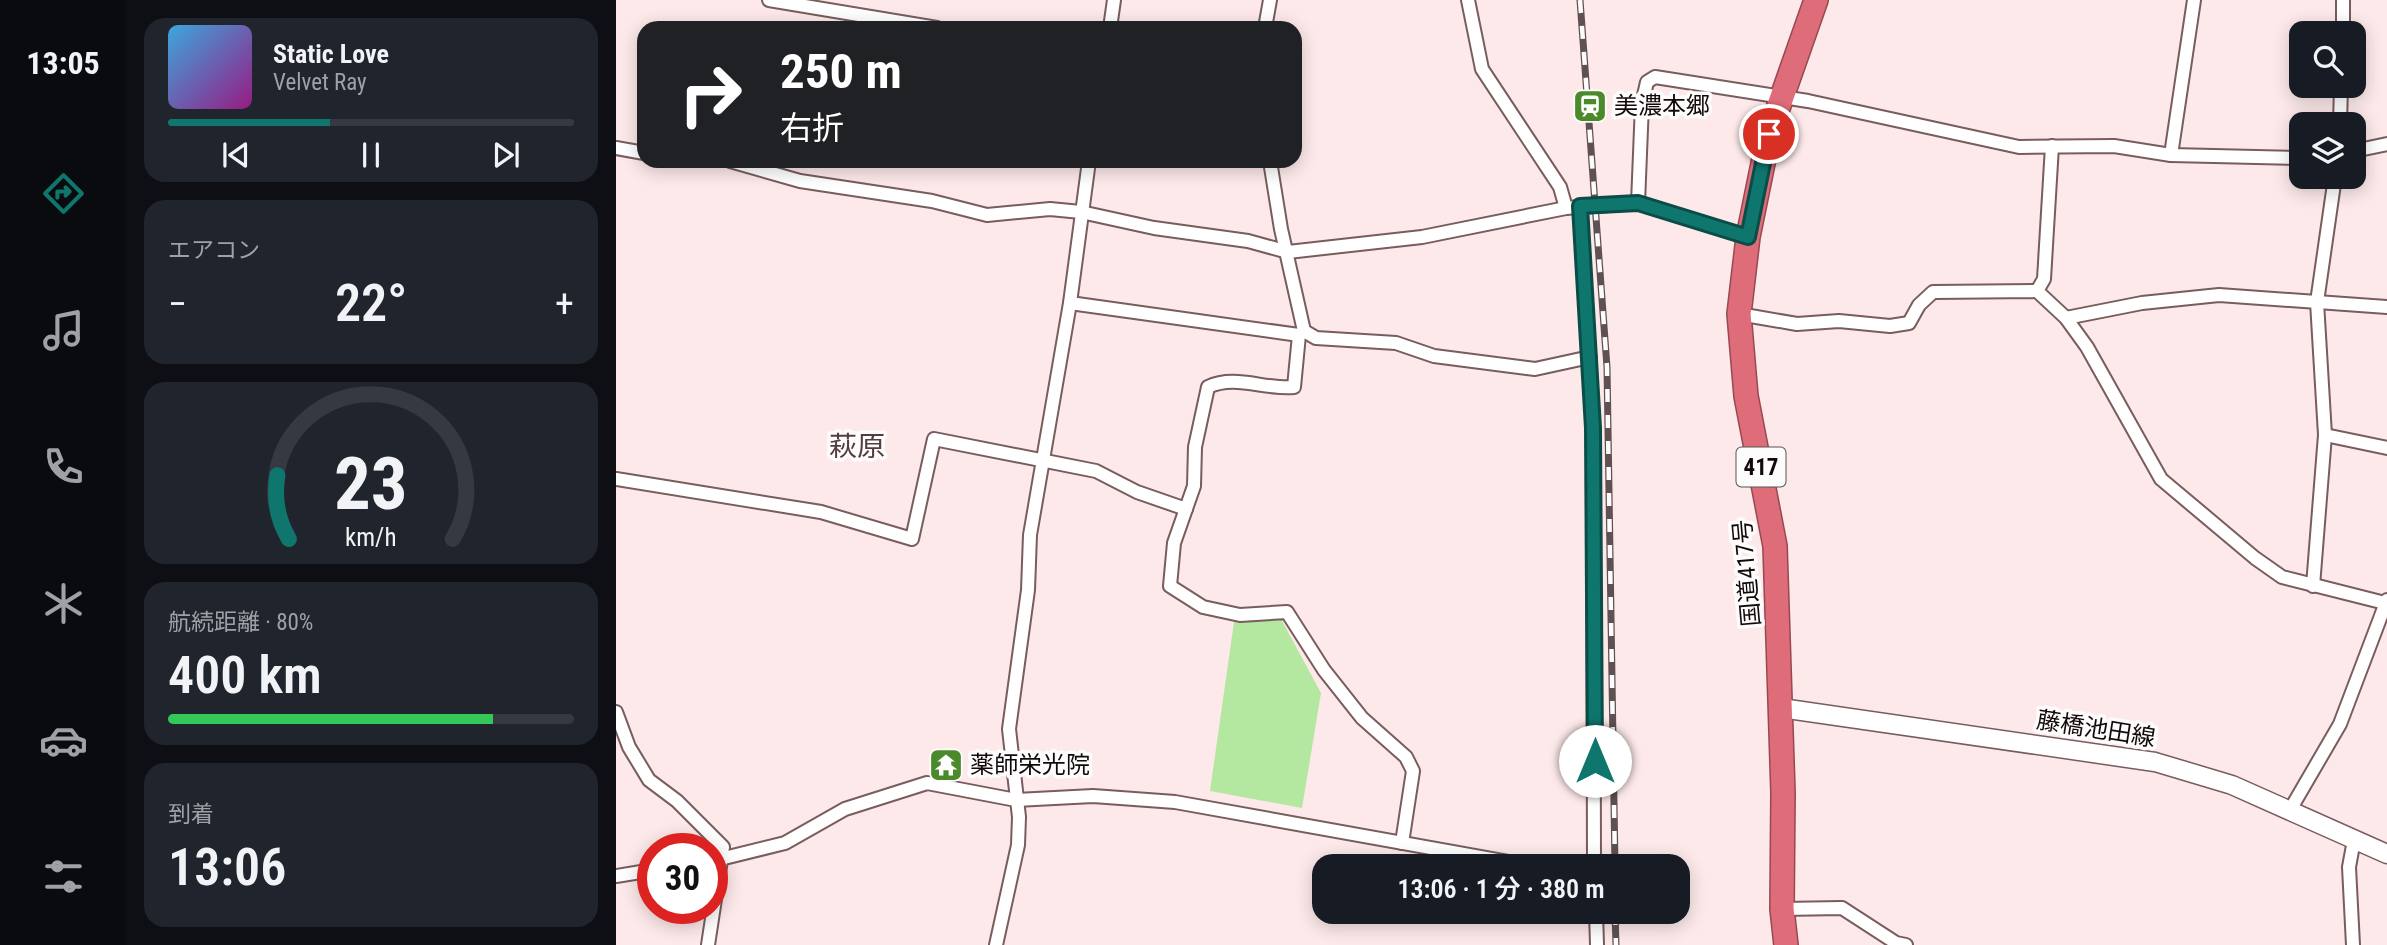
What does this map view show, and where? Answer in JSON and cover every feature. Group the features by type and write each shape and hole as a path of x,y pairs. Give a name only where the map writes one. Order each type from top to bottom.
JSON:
{"highway":[{"name":"国道417号","path":"1786,945 1782,909 1782,708 1775,546 1746,396 1739,314 1748,237 1769,134 1816,0"}],"main road":[{"name":"藤橋池田線","path":"1782,708 2155,762 2232,785 2387,854"}],"street":[{"path":"769,0 895,21"},
{"path":"1111,21 1114,0"},
{"path":"1266,21 1270,0"},
{"path":"1468,0 1482,69 1560,187 1566,208"},
{"path":"2171,155 2194,0"},
{"path":"2343,0 2343,21"},
{"path":"1638,203 1642,104 1647,82 1655,76 1783,96 2019,147 2114,146 2171,155 2289,158"},
{"path":"2366,148 2387,144"},
{"path":"2037,291 2044,279 2052,146"},
{"path":"616,148 637,152"},
{"path":"754,168 800,181 932,201 987,215 1050,209 1081,212 1154,228 1248,241 1288,252 1422,237 1580,206 1638,203 1748,237"},
{"path":"996,945 1018,845 1019,817 1009,729 1028,590 1030,535 1070,303 1088,168"},
{"path":"1271,168 1301,333 1294,387 1279,389 1223,380 1208,387 1195,447 1194,486 1174,543 1170,586 1203,607 1240,615 1287,612 1324,670 1362,718 1406,757 1413,771 1402,843"},
{"path":"2313,586 2325,435 2317,302 2333,189"},
{"path":"1580,206 1590,357 1595,550 1594,854"},
{"path":"1739,314 1797,324 1839,321 1890,326 1909,323 1919,305 1933,292 2037,291 2066,318 2087,347 2161,479 2255,558 2282,577 2386,602 2340,724 2290,810"},
{"path":"2066,318 2142,303 2220,295 2387,307"},
{"path":"1070,303 1301,333 1316,338 1396,343 1434,356 1535,369 1590,357"},
{"path":"2325,435 2387,448"},
{"path":"616,479 821,512 912,539 934,439 1096,471 1137,492 1186,509"},
{"path":"616,712 629,747 649,780 677,801 709,833"},
{"path":"728,857 785,844 845,809 927,783 1016,800 1093,796 1175,802 1464,854"},
{"path":"2353,945 2349,867 2354,840"},
{"path":"616,876 637,873"},
{"path":"1782,909 1842,908 1896,943 1906,945"},
{"path":"708,945 710,924"},
{"path":"1596,924 1597,945"}],"green space":[{"path":"1281,619 1321,693 1302,808 1210,791 1234,622"}],"railway":[{"path":"1580,0 1607,367 1615,854"},
{"path":"1615,924 1616,945"}],"place":[{"name":"美濃本郷","path":"1590,106"},
{"name":"薬師栄光院","path":"946,765"}],"district":[{"name":"萩原","path":"857,446"}],"route":[{"path":"1595,761 1593,428 1580,206 1638,203 1748,237 1769,134"}]}
